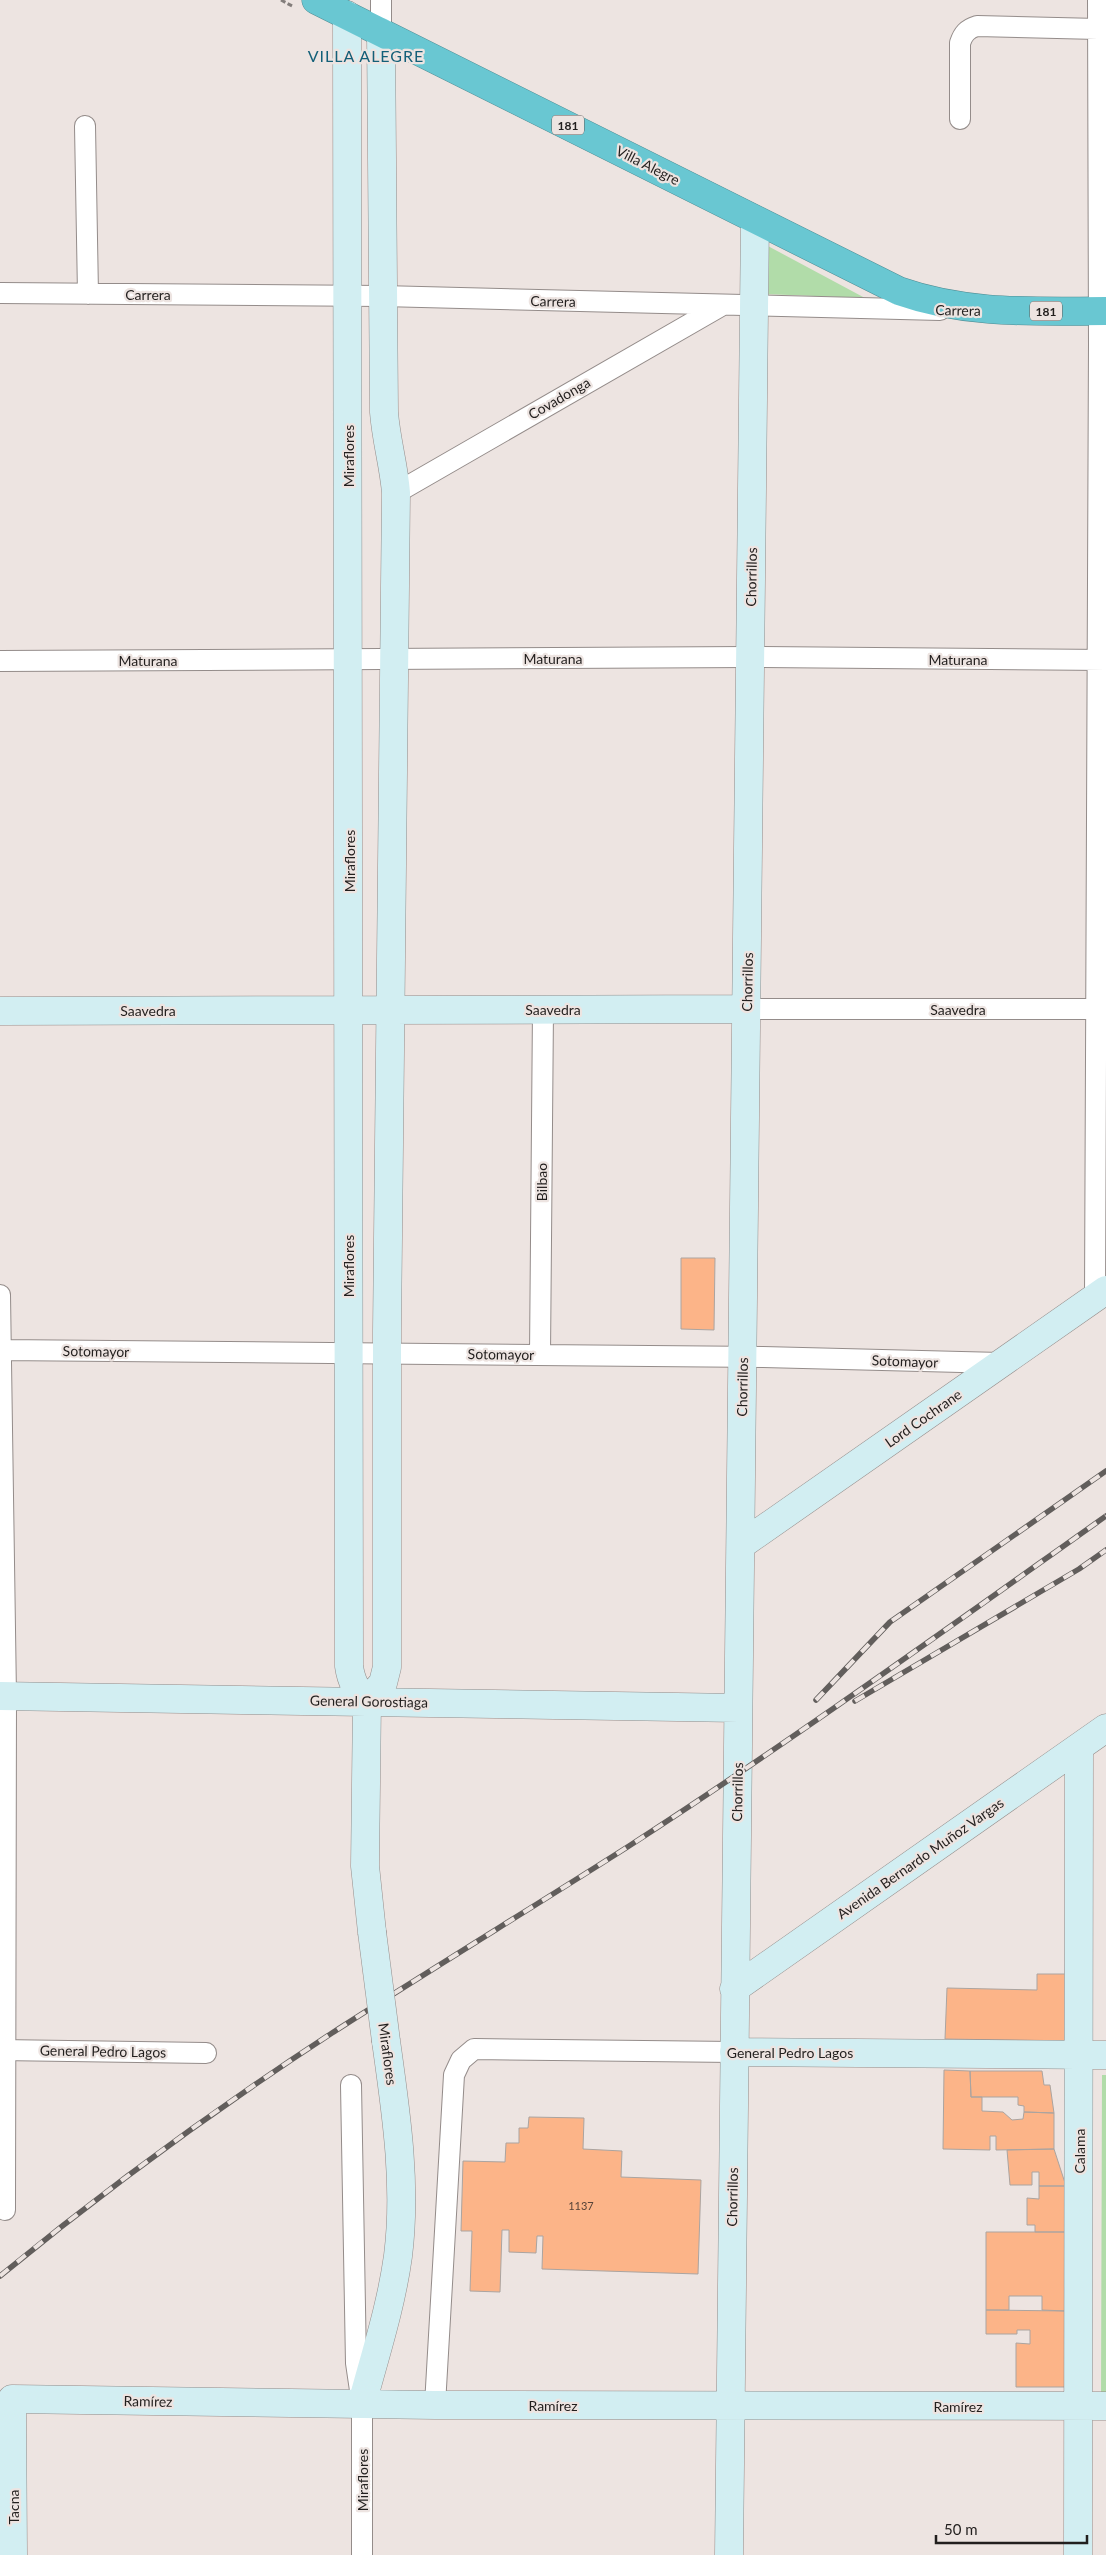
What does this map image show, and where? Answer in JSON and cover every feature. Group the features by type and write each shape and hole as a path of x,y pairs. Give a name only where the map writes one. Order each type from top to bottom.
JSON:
{"highway":[{"name":"Villa Alegre","path":"316,0 347,8 381,32 899,291 924,300 985,311"},
{"name":"Carrera","path":"985,311 1103,312"}],"street":[{"path":"367,1701 384,1683 387,1667 387,1353 396,493 395,473 386,433 384,412 381,0"},
{"name":"Miraflores","path":"347,8 350,659 348,1010 350,1666 355,1688 367,1701 365,1866 398,2147 400,2227 393,2286 362,2404"},
{"path":"960,119 960,43 965,32 970,28 1100,12 1103,312 1100,1294"},
{"path":"85,126 88,294"},
{"name":"Chorrillos","path":"730,2555 734,1989 741,1545 755,220"},
{"name":"Carrera","path":"0,293 382,296 985,311"},
{"name":"Covadonga","path":"396,493 724,305"},
{"name":"Maturana","path":"0,661 750,658 1102,660"},
{"name":"Bilbao","path":"540,1355 543,1009"},
{"name":"Saavedra","path":"0,1011 1101,1009"},
{"name":"Lord Cochrane","path":"741,1545 1100,1294"},
{"path":"0,1296 5,2210"},
{"name":"Sotomayor","path":"0,1350 743,1357 1001,1363"},
{"name":"General Gorostiaga","path":"3,1696 738,1708"},
{"name":"Avenida Bernardo Muñoz Vargas","path":"734,1989 1106,1728"},
{"name":"Calama","path":"1078,2555 1079,1747"},
{"name":"General Pedro Lagos","path":"435,2405 454,2075 461,2060 474,2049 1106,2055"},
{"name":"General Pedro Lagos","path":"3,2050 206,2053"},
{"name":"Miraflores","path":"351,2085 356,2362 362,2404 362,2555"},
{"name":"Ramírez","path":"6,2399 435,2405 1106,2406"},
{"name":"Tacna","path":"6,2399 13,2555"}],"green space":[{"path":"766,245 865,298 764,294"},
{"path":"1102,2075 1106,2075 1106,2398 1101,2398"}],"building":[{"path":"681,1258 715,1258 714,1330 681,1329"},
{"path":"1037,1974 1067,1974 1066,2041 945,2039 947,1988 1037,1990"},
{"path":"944,2070 970,2071 971,2097 982,2097 982,2111 1003,2112 1012,2120 1023,2119 1024,2112 1054,2113 1054,2149 996,2150 996,2136 990,2136 990,2150 943,2149"},
{"path":"970,2071 1042,2071 1044,2085 1050,2085 1054,2113 1024,2112 1024,2106 1018,2105 1018,2097 971,2097"},
{"path":"529,2117 584,2118 583,2149 622,2151 621,2177 701,2180 698,2274 542,2269 543,2236 537,2236 536,2253 509,2252 509,2230 502,2230 500,2292 470,2291 472,2231 461,2231 463,2161 505,2162 506,2143 519,2143 519,2128 528,2128"},
{"path":"1054,2149 1066,2186 1039,2186 1039,2172 1032,2172 1032,2185 1010,2185 1007,2150"},
{"path":"1039,2186 1066,2186 1066,2232 1035,2232 1035,2225 1027,2225 1027,2198 1039,2199"},
{"path":"986,2232 1066,2232 1066,2311 1042,2310 1042,2296 1009,2296 1009,2310 986,2310"},
{"path":"986,2310 1066,2311 1066,2387 1016,2387 1016,2343 1030,2344 1030,2330 1017,2330 1017,2334 986,2334"}],"railway":[{"path":"816,1700 890,1622 1106,1471"},
{"path":"0,2276 121,2181 247,2090 332,2033 629,1846 750,1766 1106,1516"},
{"path":"855,1701 1079,1569 1106,1550"}],"district":[{"name":"VILLA ALEGRE","path":"366,55"}]}
